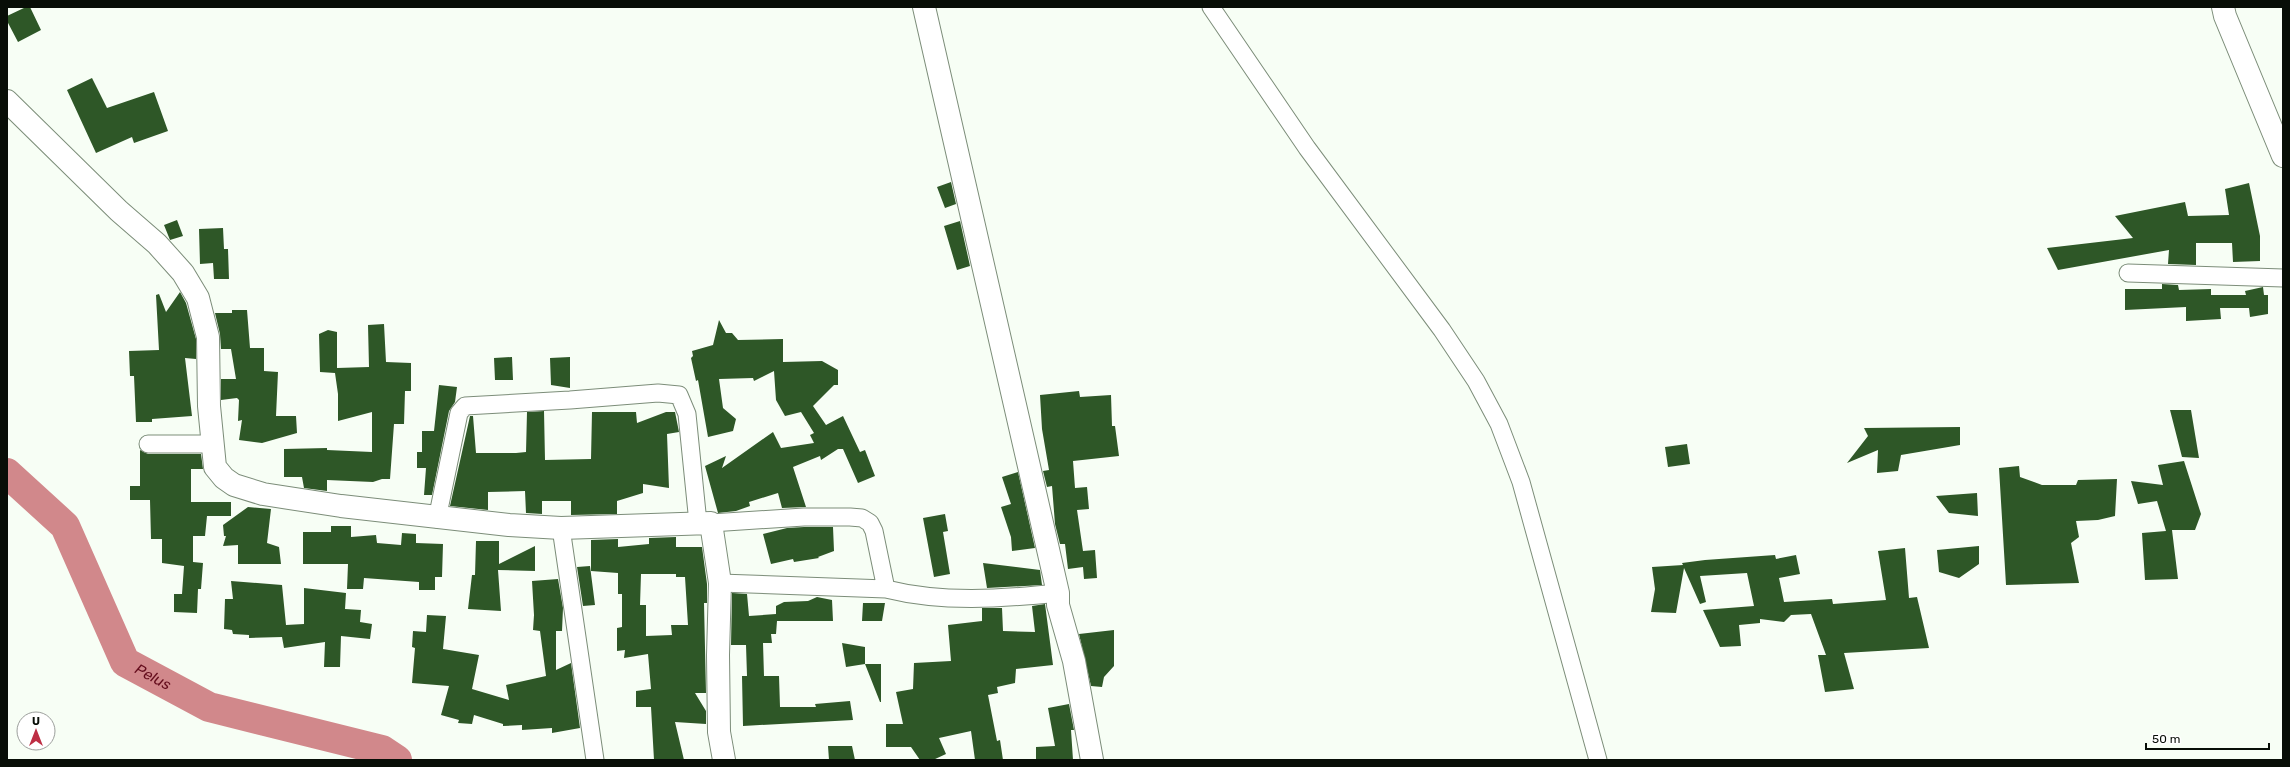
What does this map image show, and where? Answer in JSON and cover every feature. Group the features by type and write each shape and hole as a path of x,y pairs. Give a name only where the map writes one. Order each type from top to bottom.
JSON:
{"street":[{"path":"924,7 1058,593 1058,605 1074,662 1092,760"},
{"path":"1211,7 1307,148 1442,330 1476,381 1499,424 1521,482 1598,760"},
{"path":"2223,7 2225,16 2283,156"},
{"path":"7,101 119,211 157,244 183,273 198,298 208,337 209,406 215,467 234,485 243,489 341,506 437,519 561,528 705,523 804,517 862,518 870,523 874,532 886,589"},
{"path":"2128,273 2283,278"},
{"path":"437,519 459,413 465,406 658,393 679,396 687,414 705,523 720,583 718,655 719,724 724,760"},
{"path":"148,444 213,444"},
{"path":"561,528 595,760"},
{"path":"720,583 886,589 902,593 993,599 1058,593"}],"building":[{"path":"26,7 30,7 41,30 18,42 7,21 7,16"},
{"path":"92,78 107,108 154,92 168,131 134,143 132,137 96,153 67,90"},
{"path":"951,182 956,204 945,208 937,187"},
{"path":"2249,183 2260,236 2260,261 2233,262 2232,243 2196,243 2196,265 2168,264 2169,250 2058,270 2047,248 2133,238 2115,216 2185,202 2188,216 2229,215 2225,189"},
{"path":"177,220 183,236 170,240 164,225"},
{"path":"960,221 970,266 957,270 944,226"},
{"path":"223,228 224,249 228,249 229,279 214,279 213,263 200,264 199,229"},
{"path":"2162,284 2178,285 2179,290 2211,289 2211,295 2246,295 2245,291 2263,287 2264,295 2268,295 2268,314 2250,317 2249,308 2220,308 2221,319 2186,321 2186,307 2125,310 2125,289 2162,289"},
{"path":"180,292 186,303 196,339 196,359 185,358 192,416 152,419 152,422 136,422 134,376 130,376 129,351 159,350 156,295 159,294 166,312"},
{"path":"232,310 247,310 250,348 264,348 264,371 278,372 276,416 296,416 297,433 262,443 239,440 242,420 238,421 239,400 237,398 221,400 221,379 236,379 231,349 221,349 220,334 215,313 232,313"},
{"path":"719,320 726,333 732,333 738,340 783,339 783,362 822,361 838,370 838,385 834,385 813,406 826,425 843,416 860,452 865,450 875,476 858,483 843,449 838,449 821,460 820,456 793,467 806,507 782,508 778,493 749,502 750,506 736,511 718,513 705,466 726,456 722,468 773,432 781,448 814,443 810,435 814,433 801,412 785,416 776,400 774,371 754,381 753,378 719,379 723,408 736,419 733,431 708,437 698,380 696,381 691,358 693,356 692,351 713,345"},
{"path":"384,324 386,362 411,363 411,391 405,391 404,424 394,424 390,479 382,479 373,482 327,480 327,491 304,488 302,477 284,477 284,449 327,448 327,450 372,452 372,412 338,421 338,394 335,373 320,372 319,334 328,330 337,332 337,368 369,367 368,325"},
{"path":"512,357 513,380 495,380 494,358"},
{"path":"570,357 570,388 551,385 550,358"},
{"path":"439,385 457,387 455,402 449,411 432,495 424,495 426,468 417,468 417,452 422,452 422,431 434,431"},
{"path":"1079,391 1080,397 1111,395 1112,426 1115,426 1119,456 1073,461 1075,488 1087,487 1089,509 1077,510 1083,551 1095,550 1097,578 1084,579 1083,567 1068,569 1065,544 1060,544 1055,524 1052,486 1047,487 1043,471 1049,470 1042,429 1040,395"},
{"path":"2170,410 2191,410 2199,458 2182,457"},
{"path":"544,411 545,460 591,459 592,412 636,412 637,423 666,412 675,412 679,432 667,434 669,488 643,484 643,493 617,501 617,514 571,515 571,501 542,501 542,514 526,513 525,491 488,492 488,510 450,506 470,416 473,416 476,453 516,453 526,452 527,412"},
{"path":"1960,427 1960,445 1901,455 1898,471 1877,473 1878,450 1847,463 1868,436 1864,428"},
{"path":"1687,444 1690,464 1668,467 1665,447"},
{"path":"140,450 148,454 201,454 203,469 191,469 191,502 231,502 231,516 207,516 205,536 193,536 193,562 203,563 201,589 198,589 197,613 174,612 174,594 182,594 184,566 162,563 162,539 151,539 150,500 130,500 130,486 140,486"},
{"path":"2184,461 2201,514 2195,530 2172,530 2178,579 2145,580 2142,533 2166,531 2157,501 2138,504 2131,481 2163,485 2158,465"},
{"path":"2019,466 2020,477 2042,485 2076,485 2078,480 2117,479 2115,516 2098,520 2076,521 2079,537 2071,543 2079,583 2006,585 1999,468"},
{"path":"1018,472 1035,548 1012,551 1011,537 1001,507 1011,504 1002,477"},
{"path":"1977,493 1978,516 1949,513 1936,496"},
{"path":"248,507 271,509 267,543 279,547 281,564 238,564 238,545 223,546 226,536 224,536 223,525"},
{"path":"945,514 948,531 943,532 950,574 934,577 923,518"},
{"path":"331,526 351,526 351,537 376,535 377,543 401,545 402,533 416,534 416,543 443,544 442,577 435,577 435,590 419,590 419,582 364,578 363,589 347,589 348,564 303,564 303,532 331,532"},
{"path":"833,527 834,551 818,557 819,558 794,562 793,559 771,564 763,534 787,528"},
{"path":"676,537 676,547 702,547 707,584 707,603 704,603 706,693 695,693 706,711 706,724 675,722 684,760 654,760 651,707 636,707 636,691 651,689 648,654 624,658 625,650 617,651 617,628 622,627 622,594 618,594 618,573 591,571 591,540 618,539 618,547 649,544 649,538","holes":["641,574 676,574 676,577 685,577 688,625 671,625 672,635 646,636 646,605 640,605"]},
{"path":"476,541 499,541 499,564 535,546 535,571 498,570 501,611 468,609 472,575 475,575"},
{"path":"1979,546 1979,564 1959,578 1939,572 1937,550"},
{"path":"1905,548 1909,598 1917,597 1929,648 1844,653 1854,689 1825,692 1818,655 1826,655 1811,614 1791,615 1784,622 1760,619 1760,623 1739,625 1741,646 1720,647 1703,610 1754,606 1747,573 1700,576 1706,602 1700,604 1684,568 1676,613 1651,612 1655,589 1652,567 1683,565 1682,563 1705,560 1775,555 1776,559 1796,555 1800,574 1779,578 1784,602 1832,599 1833,604 1886,600 1878,551"},
{"path":"983,563 1040,570 1042,585 987,588"},
{"path":"590,566 595,605 583,606 577,567"},
{"path":"558,579 563,608 562,631 556,631 556,670 571,663 580,728 552,733 552,728 522,730 522,725 503,726 503,724 474,715 472,724 458,723 459,720 441,715 449,686 412,683 415,648 412,647 413,631 426,632 427,615 446,616 443,649 479,655 472,689 509,700 506,685 546,676 540,631 533,630 534,615 532,581"},
{"path":"231,581 282,585 286,625 304,624 304,588 346,593 345,609 361,610 360,622 372,624 370,639 341,636 340,667 324,667 325,642 284,648 282,637 249,638 249,635 233,634 232,630 224,629 225,599 233,599"},
{"path":"732,593 747,594 749,616 776,614 776,606 784,602 808,601 817,597 832,600 833,621 777,621 776,634 771,634 772,643 763,643 764,676 779,676 780,707 816,707 815,704 850,701 853,720 743,726 742,676 747,676 746,645 731,645"},
{"path":"863,603 885,603 882,621 862,621"},
{"path":"1045,604 1053,665 1016,669 1015,683 997,687 998,693 988,695 997,741 1000,740 1003,760 975,760 971,731 939,738 946,754 933,760 920,760 911,747 886,747 886,724 903,724 896,692 913,689 914,663 951,661 948,625 982,621 982,608 1002,608 1003,631 1035,632 1032,606"},
{"path":"1114,630 1114,666 1104,677 1102,687 1091,686 1079,634"},
{"path":"842,643 865,647 865,664 846,667"},
{"path":"865,664 881,664 881,702 880,702"},
{"path":"1069,704 1074,730 1071,730 1073,760 1036,760 1036,747 1055,746 1048,708"},
{"path":"828,746 852,746 855,760 829,760"}],"waterway":[{"name":"Pelus","path":"7,473 65,526 125,662 209,707 382,750 397,760"}]}
